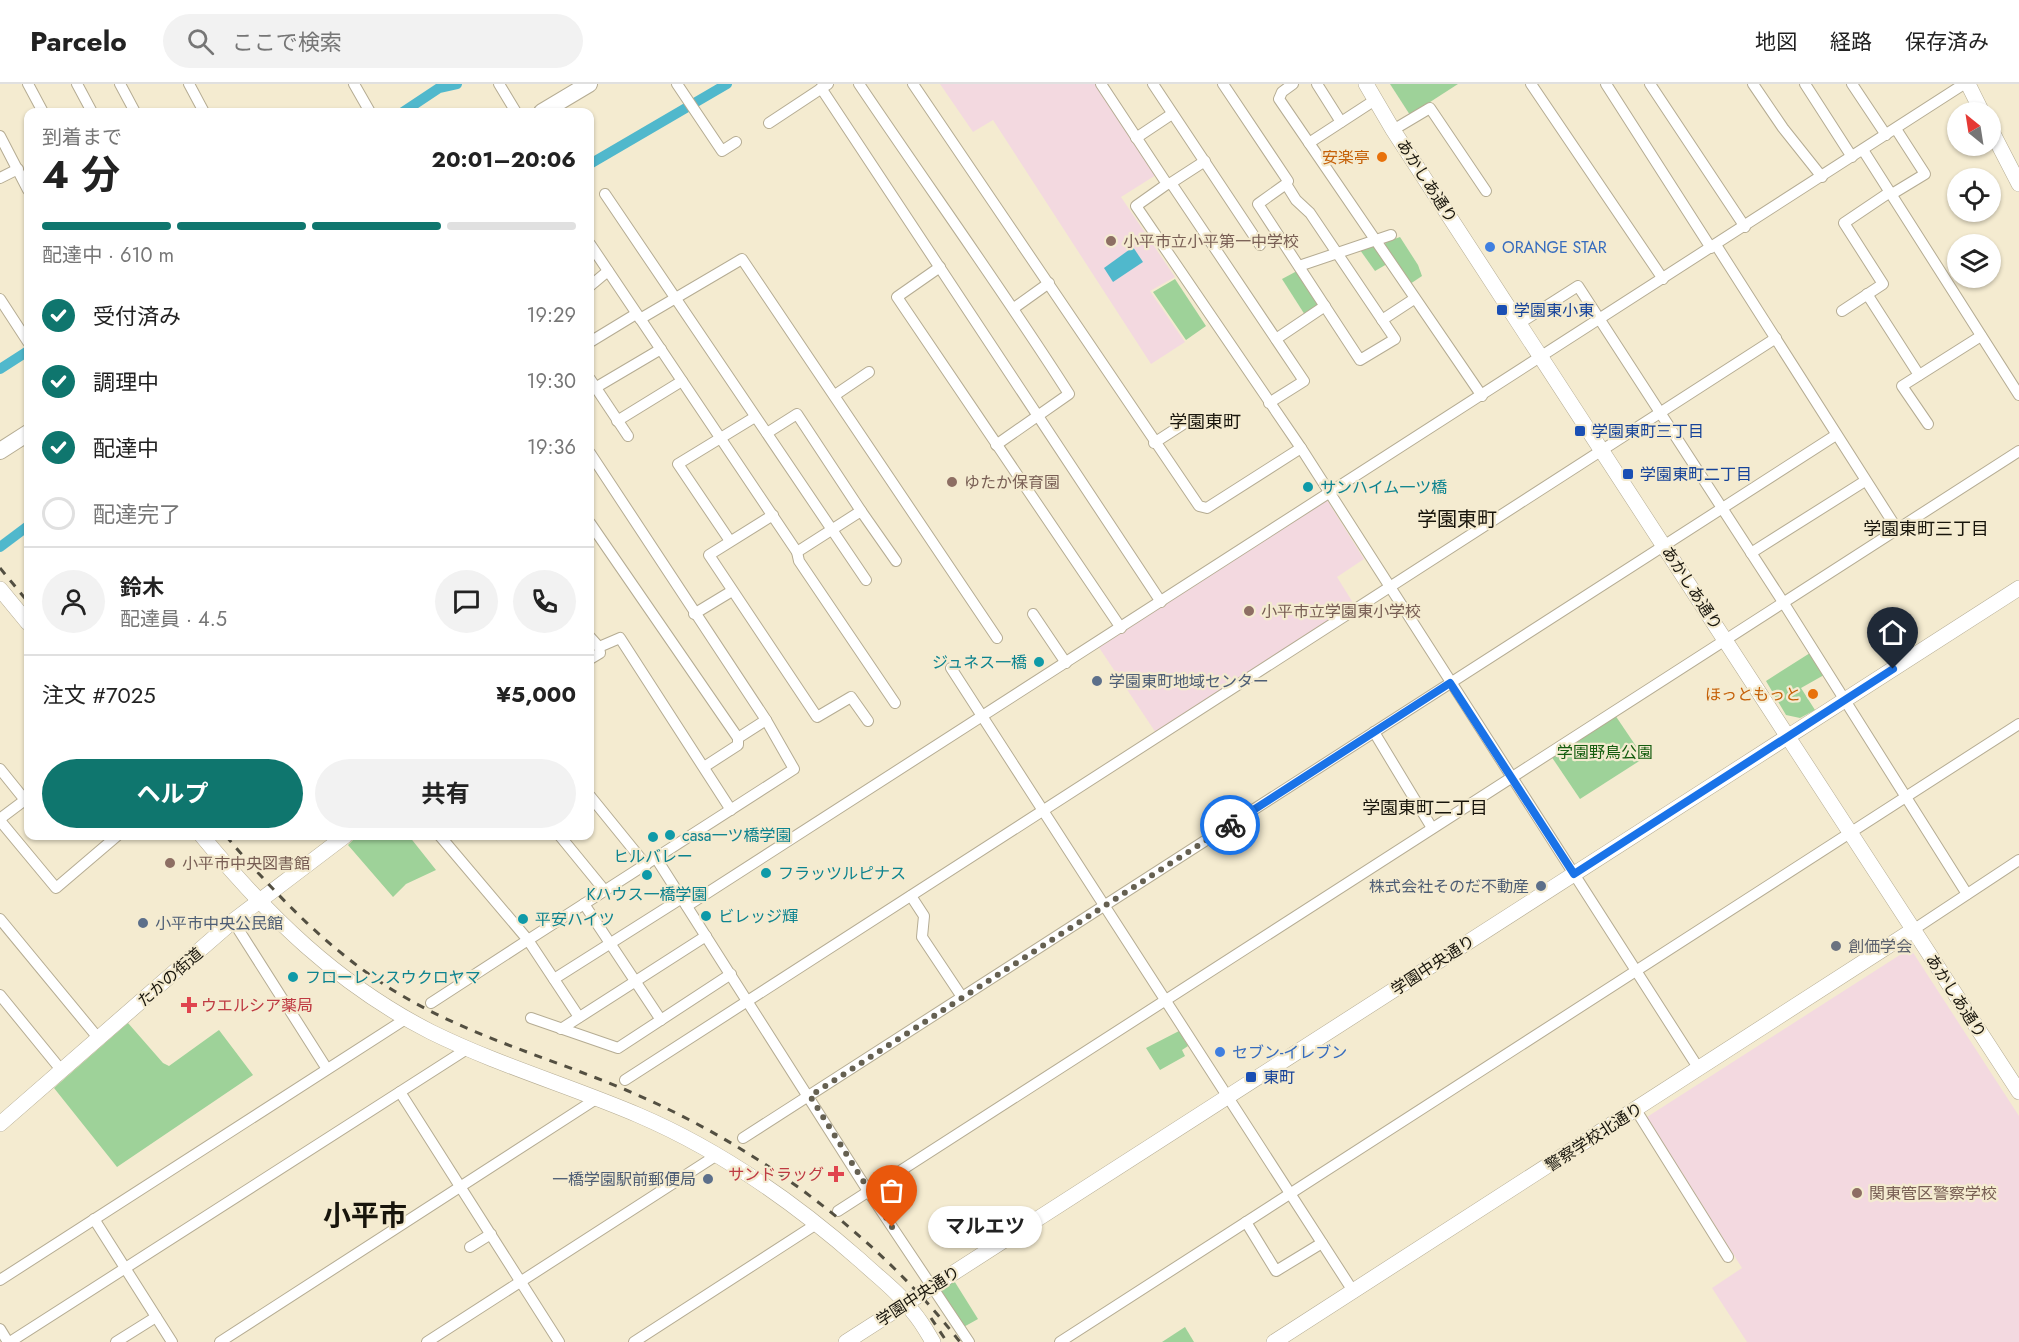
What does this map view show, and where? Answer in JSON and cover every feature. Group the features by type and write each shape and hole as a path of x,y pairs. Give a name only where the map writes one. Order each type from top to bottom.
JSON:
{"main road":[{"path":"549,108 589,84"},
{"path":"0,451 24,436"}],"street":[{"path":"28,84 41,108"},
{"path":"77,84 90,108"},
{"path":"120,84 133,108"},
{"path":"189,84 202,108"},
{"path":"354,84 368,108"},
{"path":"499,84 514,108"},
{"path":"676,84 722,151 736,142"},
{"path":"859,84 1014,308 1069,394 996,445"},
{"path":"913,84 1199,506 1207,508 1301,448"},
{"path":"1101,84 1304,381 1269,402"},
{"path":"1153,84 1260,245"},
{"path":"1223,84 1288,182 1296,200 1310,213 1395,339 1360,360 1258,204"},
{"path":"1293,84 1282,92 1280,99 1482,396"},
{"path":"1317,84 1341,122"},
{"name":"あかしあ通り","path":"1366,84 1393,130 2019,1092"},
{"path":"1532,84 1664,279"},
{"path":"1606,84 1776,338 1897,529"},
{"path":"1650,84 1745,226"},
{"path":"1753,84 1783,128 1822,177"},
{"path":"1805,84 1852,157"},
{"path":"1842,311 1883,284 1844,223 1924,174 1852,84"},
{"path":"554,979 610,943 684,902 1066,663 1966,84 1976,102"},
{"path":"769,123 824,86 940,267 1161,602"},
{"path":"1309,143 1375,100"},
{"path":"1393,130 1430,108 1486,191"},
{"path":"1136,138 1172,114"},
{"path":"0,136 24,182"},
{"path":"2001,149 2019,184"},
{"path":"1863,150 2019,395"},
{"path":"1205,161 1136,206 1301,448 1699,1069"},
{"path":"0,178 18,169"},
{"path":"1239,215 1287,184"},
{"path":"605,194 767,433 831,532 866,580"},
{"path":"1299,266 1391,235"},
{"path":"594,250 722,437 797,552 799,561 895,703"},
{"path":"594,340 674,299 742,259 997,638"},
{"path":"940,267 897,297 1120,628"},
{"path":"594,283 608,271"},
{"path":"1014,308 1049,283"},
{"path":"1520,323 1578,286 1783,602 1967,894"},
{"path":"1868,294 1919,375"},
{"path":"0,299 24,336"},
{"path":"1382,320 1414,299"},
{"path":"1276,339 1325,306"},
{"path":"1928,424 1902,386 1981,336"},
{"path":"625,1080 1776,338"},
{"path":"594,382 661,349"},
{"path":"835,395 869,372"},
{"path":"617,421 682,381"},
{"path":"594,386 628,436"},
{"path":"767,433 797,414 896,561"},
{"path":"730,541 678,464 755,417"},
{"path":"1155,443 1188,421"},
{"path":"742,1138 1836,435"},
{"path":"838,1211 2019,451"},
{"path":"431,1003 794,769 766,720 594,459"},
{"path":"1751,553 1865,481"},
{"path":"797,552 861,511"},
{"path":"773,515 709,555 817,717 851,697 868,721"},
{"path":"594,529 738,738 738,745 705,767"},
{"path":"0,588 24,618"},
{"name":"学園中央通り","path":"846,1342 2019,588"},
{"path":"694,614 732,591"},
{"path":"1034,614 1066,663"},
{"path":"599,647 620,638 731,810"},
{"path":"594,641 599,647 600,653 594,657"},
{"path":"951,668 1353,1291"},
{"path":"738,738 766,720"},
{"path":"1060,1342 2019,724"},
{"path":"1374,732 1432,828"},
{"path":"0,769 24,799"},
{"path":"24,801 2,818 2,823 56,888 112,840"},
{"path":"594,801 646,865"},
{"path":"205,840 259,902 318,959 348,981 407,1018 467,1049 639,1115 717,1155 818,1223 906,1304 933,1342"},
{"name":"たかの街道","path":"0,1124 233,921 340,840"},
{"path":"443,840 528,940 579,1017"},
{"path":"563,840 605,891"},
{"path":"656,858 810,1096 868,1191 969,1342"},
{"path":"1913,930 2019,860"},
{"path":"911,896 924,916 922,937 962,997"},
{"path":"584,904 661,1020"},
{"path":"0,919 99,1039"},
{"path":"233,921 327,1069"},
{"name":"警察学校北通り","path":"1274,1342 1913,930"},
{"path":"561,1029 706,936"},
{"path":"531,1018 618,1048 731,974"},
{"path":"0,995 63,1071"},
{"path":"0,1280 407,1018"},
{"path":"0,1329 9,1342 467,1049"},
{"path":"400,1092 559,1342"},
{"path":"220,1342 596,1099"},
{"path":"1636,1110 1728,1257"},
{"path":"434,1340 520,1281 717,1155"},
{"path":"94,1219 172,1342"},
{"path":"1246,1222 1276,1271 1322,1243"},
{"path":"634,1342 818,1223"},
{"path":"470,1247 491,1234"},
{"path":"116,1342 156,1317"}],"shaded area":[{"name":"小平市立小平第一中学校","path":"940,84 1096,84 1156,175 1121,197 1175,277 1150,291 1185,342 1151,364 993,120 973,132"},
{"name":"小平市立学園東小学校","path":"1327,500 1364,559 1337,577 1355,606 1156,733 1098,646"},
{"name":"関東管区警察学校","path":"1906,951 1912,951 2019,1116 2019,1342 1747,1342 1712,1288 1742,1268 1647,1117"}],"green space":[{"path":"1390,84 1458,84 1410,115"},
{"path":"1400,237 1418,265 1422,276 1410,284 1384,246 1386,242"},
{"path":"1376,247 1387,264 1375,271 1360,250"},
{"path":"1297,271 1318,302 1317,308 1305,315 1282,279"},
{"path":"1175,279 1206,326 1186,340 1153,292"},
{"path":"1810,653 1824,675 1801,688 1815,710 1800,718 1786,715 1766,681"},
{"name":"学園野鳥公園","path":"1615,715 1644,758 1580,799 1551,756"},
{"path":"353,840 412,840 436,870 406,884 393,897 348,845"},
{"path":"128,1023 163,1063 169,1066 219,1030 253,1075 117,1167 54,1088"},
{"path":"1179,1031 1188,1046 1182,1050 1185,1056 1160,1070 1146,1048"},
{"path":"953,1279 978,1319 960,1329 935,1291"},
{"path":"1185,1327 1194,1342 1162,1342"}],"water":[{"path":"1133,247 1143,262 1113,282 1104,268"}],"waterway":[{"path":"409,108 439,88 457,84"},
{"path":"594,162 727,84"},
{"path":"0,369 24,354"},
{"path":"0,547 24,529"}],"railway":[{"path":"0,568 24,597"},
{"path":"229,840 264,880 305,921 348,959 396,992 480,1034 597,1078 674,1112 765,1164 809,1195 890,1264 960,1342"},
{"path":"931,1318 947,1342"}],"way so far":[{"path":"892,1227 810,1096 1230,825"}],"place":[{"name":"安楽亭","path":"1382,157"},
{"name":"小平市立小平第一中学校","path":"1111,241"},
{"name":"ORANGE STAR","path":"1490,247"},
{"name":"学園東小東","path":"1502,310"},
{"name":"学園東町三丁目","path":"1580,431"},
{"name":"学園東町二丁目","path":"1628,474"},
{"name":"ゆたか保育園","path":"952,482"},
{"name":"サンハイム一ツ橋","path":"1308,487"},
{"name":"小平市立学園東小学校","path":"1249,611"},
{"name":"ジュネス一橋","path":"1039,662"},
{"name":"学園東町地域センター","path":"1097,681"},
{"name":"ほっともっと","path":"1813,694"},
{"name":"casa一ツ橋学園","path":"670,835"},
{"name":"ヒルバレー","path":"653,837"},
{"name":"小平市中央図書館","path":"170,863"},
{"name":"フラッツルピナス","path":"766,873"},
{"name":"Kハウス一橋学園","path":"647,875"},
{"name":"株式会社そのだ不動産","path":"1541,886"},
{"name":"ビレッジ輝","path":"706,916"},
{"name":"平安ハイツ","path":"523,919"},
{"name":"小平市中央公民館","path":"143,923"},
{"name":"創価学会","path":"1836,946"},
{"name":"フローレンスウクロヤマ","path":"293,977"},
{"name":"ウエルシア薬局","path":"189,1005"},
{"name":"セブン-イレブン","path":"1220,1052"},
{"name":"東町","path":"1251,1077"},
{"name":"サンドラッグ","path":"836,1174"},
{"name":"一橋学園駅前郵便局","path":"708,1179"},
{"name":"関東管区警察学校","path":"1857,1193"},
{"name":"マルエツ","path":"892,1227"}],"district":[{"name":"学園東町","path":"1205,422"},
{"name":"学園東町","path":"1457,519"},
{"name":"学園東町三丁目","path":"1926,529"},
{"name":"学園東町二丁目","path":"1425,808"},
{"name":"小平市","path":"365,1215"}],"route":[{"path":"1230,825 1450,683 1574,874 1893,669"}]}
